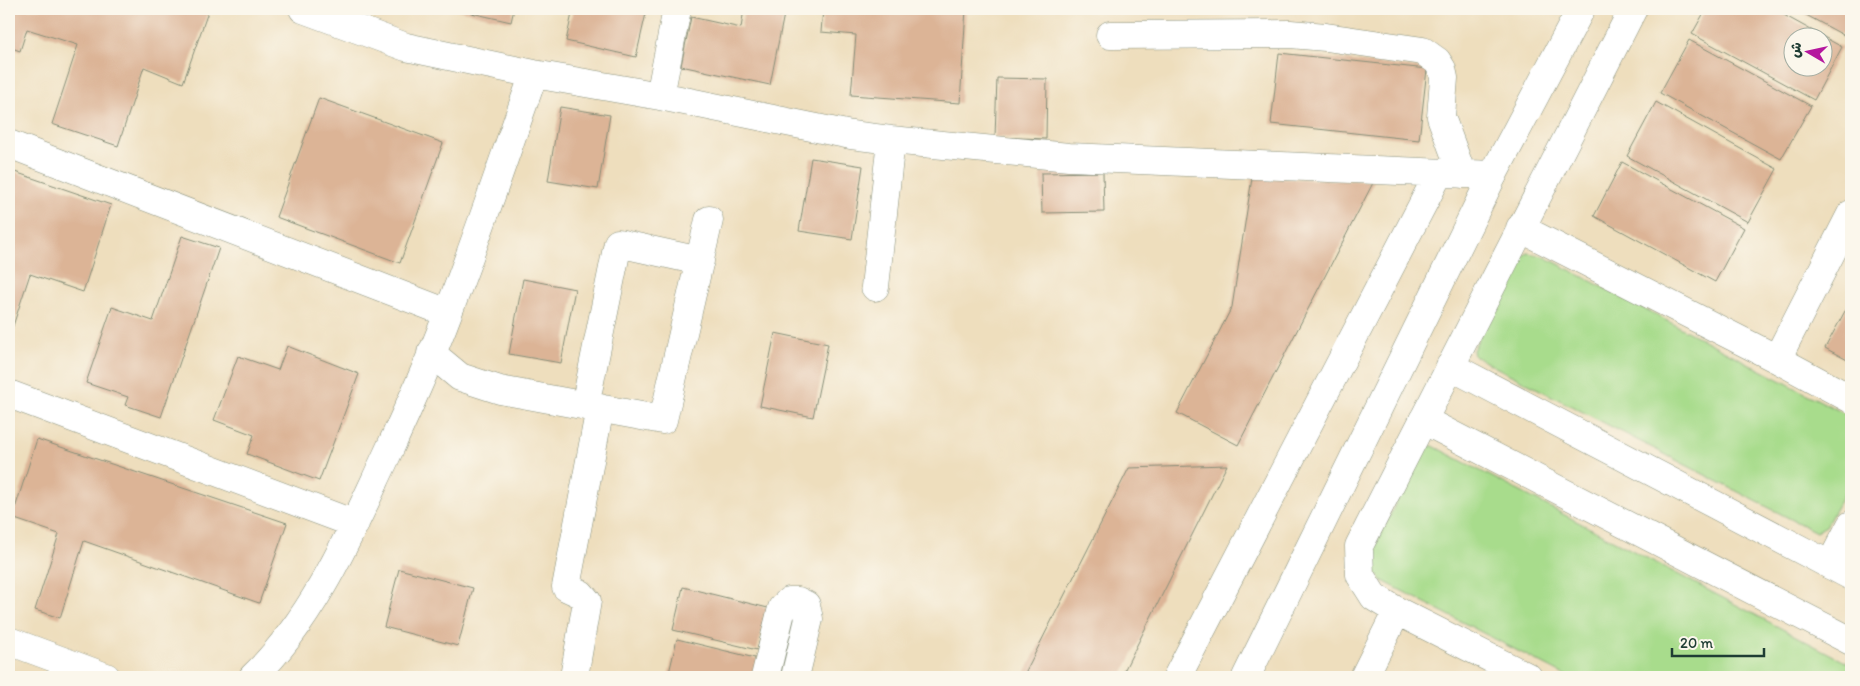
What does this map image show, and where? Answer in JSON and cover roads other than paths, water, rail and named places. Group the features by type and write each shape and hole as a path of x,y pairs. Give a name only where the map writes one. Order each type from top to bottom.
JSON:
{"street":[{"path":"304,9 406,47 534,74 660,96 850,135 1069,157 1493,175"},
{"path":"660,96 677,9"},
{"path":"1246,677 1493,175 1581,9"},
{"path":"1528,677 1397,611 1374,597 1360,575 1359,546 1633,9"},
{"path":"1110,35 1290,34 1326,37 1423,51 1437,62 1442,69 1444,78 1441,117 1451,173 1177,677"},
{"path":"252,677 270,660 316,598 355,524 404,418 448,313 534,74"},
{"path":"875,287 891,140"},
{"path":"9,144 448,313"},
{"path":"1777,359 1851,214"},
{"path":"431,354 460,376 500,390 663,420 709,220"},
{"path":"1520,228 1777,359 1851,399"},
{"path":"574,677 587,602 581,594 566,587 618,243 700,261"},
{"path":"1450,366 1841,570 1851,525"},
{"path":"9,394 355,524"},
{"path":"1423,420 1851,641"},
{"path":"765,677 782,608 789,601 798,601 806,606 809,619 795,677"},
{"path":"1364,677 1397,611"},
{"path":"9,642 106,677"}]}
